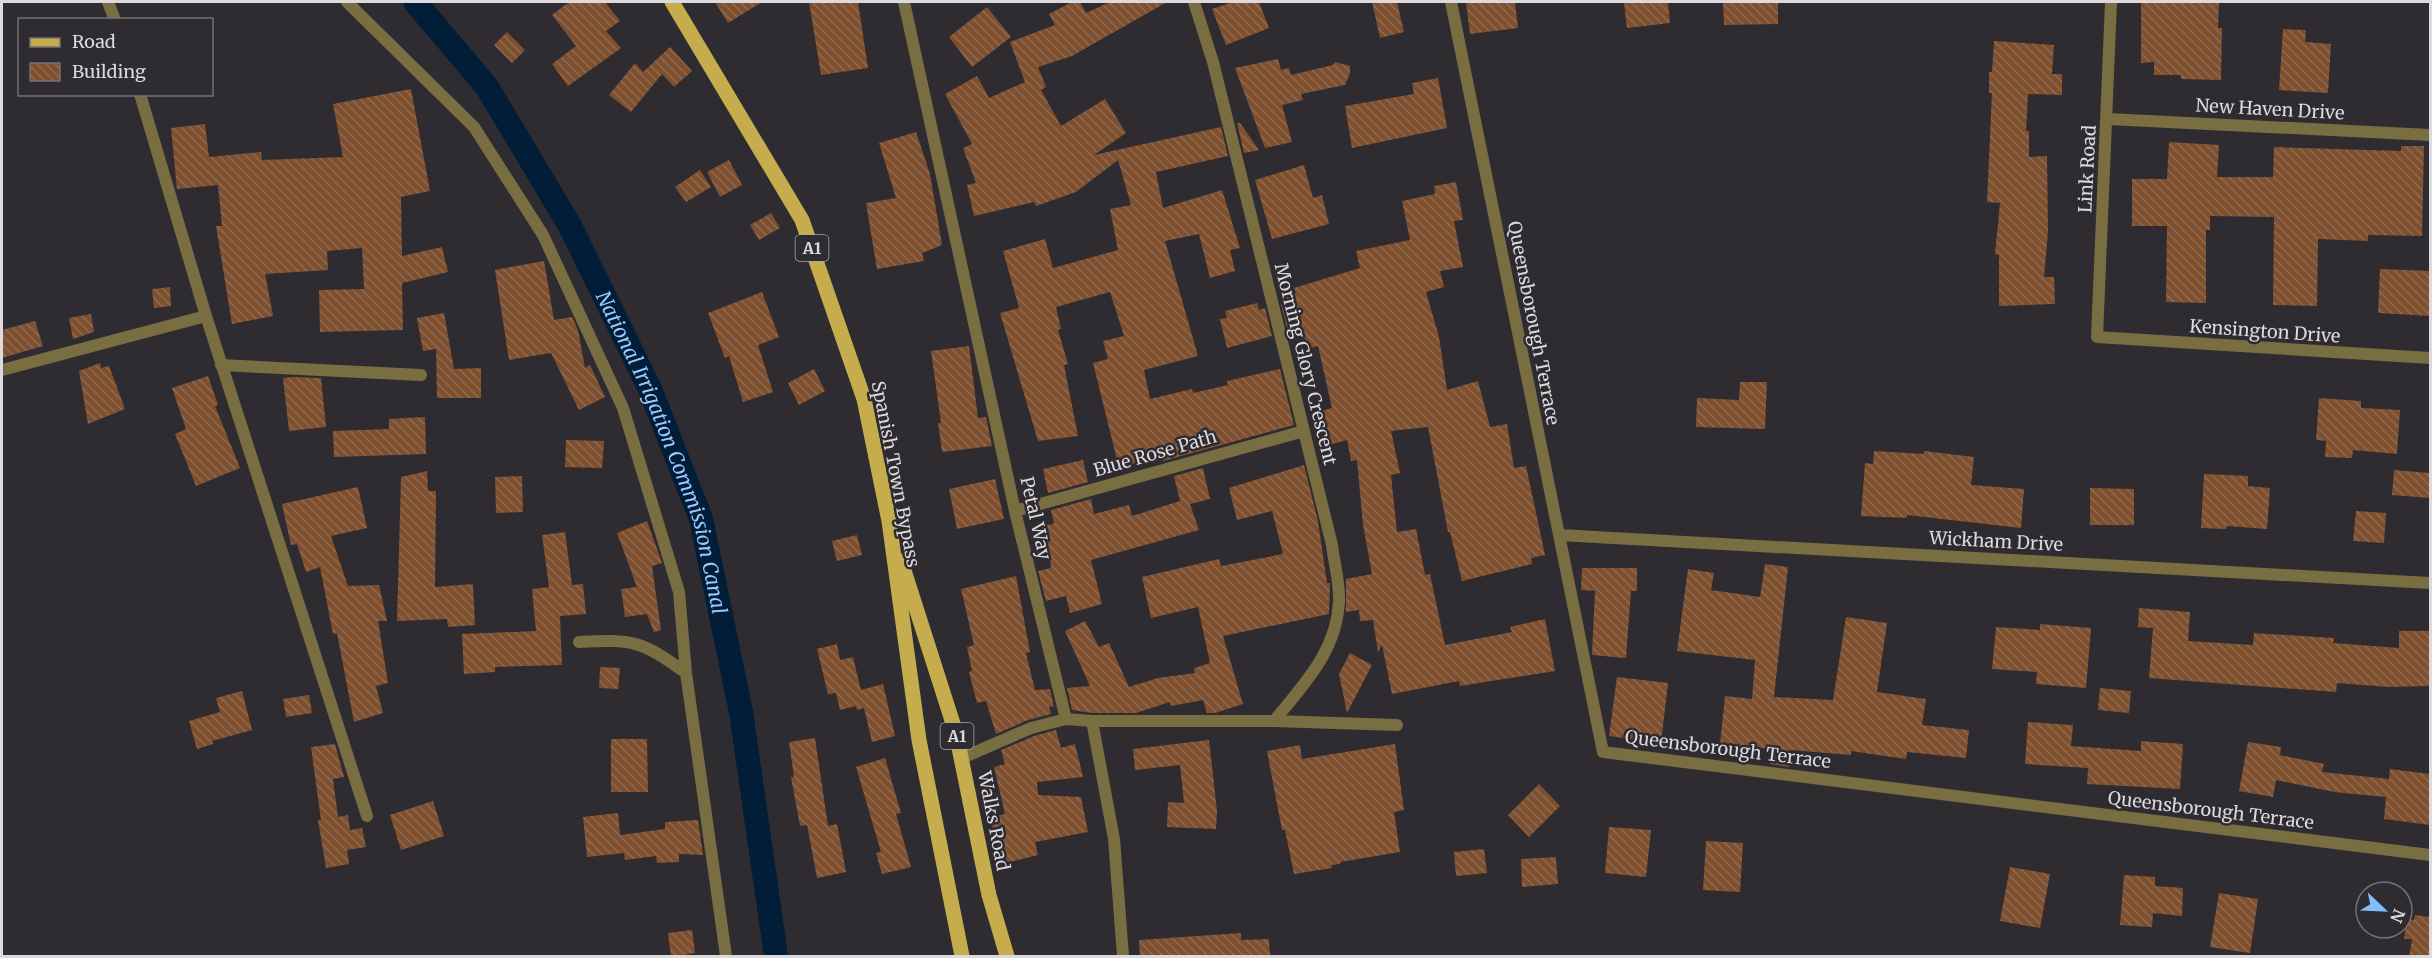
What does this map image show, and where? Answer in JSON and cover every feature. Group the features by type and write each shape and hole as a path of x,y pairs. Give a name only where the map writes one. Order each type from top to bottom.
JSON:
{"main road":[{"name":"Spanish Town Bypass","path":"672,2 802,220 864,399 889,521 919,740 962,957"},
{"name":"Walks Road","path":"889,521 962,758 988,895 1007,957"}],"street":[{"path":"108,2 114,18"},
{"path":"347,2 474,127 543,235 623,408 679,592 686,673 726,957"},
{"name":"Petal Way","path":"903,2 1015,511 1066,719"},
{"name":"Morning Glory Crescent","path":"1194,2 1214,62 1332,545 1339,600 1333,635 1321,664 1274,721"},
{"name":"Queensborough Terrace","path":"1451,2 1603,752 2430,855"},
{"name":"Link Road","path":"2097,337 2108,118 2110,2"},
{"path":"141,96 221,365 367,816"},
{"name":"New Haven Drive","path":"2108,118 2430,135"},
{"path":"2,370 206,316"},
{"name":"Kensington Drive","path":"2097,337 2430,358"},
{"path":"221,365 421,375"},
{"name":"Blue Rose Path","path":"1015,511 1304,431"},
{"name":"Wickham Drive","path":"1559,535 2430,583"},
{"path":"579,642 624,640 655,650 686,673"},
{"path":"962,758 1031,728 1066,719 1092,722 1274,721 1396,724"},
{"path":"1092,722 1114,839 1123,957"}],"building":[{"path":"569,2 605,2 620,21 606,31 621,48 568,86 552,64 576,46 552,15"},
{"path":"715,2 762,2 728,23"},
{"path":"809,2 858,2 868,68 821,75"},
{"path":"1072,2 1080,2 1086,13 1110,2 1167,2 1072,56 1038,67 1046,87 1041,90 1061,126 1105,99 1126,133 1094,155 1221,127 1228,156 1156,172 1163,208 1222,190 1240,248 1230,250 1235,271 1210,278 1199,234 1165,241 1198,356 1144,370 1150,399 1192,389 1193,393 1228,385 1227,381 1280,369 1294,425 1163,461 1162,456 1119,468 1093,363 1108,359 1103,341 1124,336 1110,292 1056,307 1061,329 1058,330 1068,364 1064,365 1078,436 1038,441 1000,313 1019,308 1003,251 1045,239 1053,268 1118,250 1110,209 1131,205 1118,160 1076,192 1036,206 1034,202 974,216 967,185 976,183 963,148 972,144 945,94 977,76 989,98 1025,82 1010,42 1055,25 1049,14"},
{"path":"1233,2 1259,2 1269,28 1226,45 1212,9"},
{"path":"1372,2 1397,2 1404,32 1380,38"},
{"path":"1466,2 1515,2 1518,28 1470,34"},
{"path":"1624,2 1668,2 1670,23 1627,28"},
{"path":"1723,2 1778,2 1778,24 1724,25"},
{"path":"2141,2 2219,2 2218,28 2222,28 2221,80 2181,79 2181,75 2154,75 2154,62 2141,63"},
{"path":"987,7 1011,37 972,67 949,37"},
{"path":"2283,29 2306,30 2305,42 2331,44 2328,93 2279,90"},
{"path":"507,32 525,50 512,63 494,45"},
{"path":"1994,41 2054,45 2052,74 2062,74 2062,95 2028,94 2026,131 2029,131 2029,157 2047,156 2048,232 2044,277 2054,277 2055,304 1999,306 1999,255 1995,254 2000,203 1987,202 1992,93 1989,93 1989,72 1992,72"},
{"path":"670,47 692,71 674,87 662,74 631,112 609,95 635,63 643,72"},
{"path":"1278,59 1281,70 1289,68 1291,75 1333,65 1335,62 1350,66 1350,73 1345,85 1301,94 1303,100 1282,105 1292,142 1265,148 1235,68"},
{"path":"1438,78 1447,128 1352,148 1345,106 1414,94 1412,83"},
{"path":"411,89 430,191 401,197 402,256 442,247 448,272 402,283 403,330 320,332 319,290 364,289 362,248 327,251 328,270 265,274 273,316 232,324 216,226 222,226 218,185 177,189 171,128 205,124 209,157 261,152 262,160 343,157 333,104"},
{"path":"1237,123 1240,123 1259,150 1244,153"},
{"path":"916,132 930,174 942,245 922,253 924,261 877,269 866,203 896,198 879,143"},
{"path":"2169,142 2219,145 2217,177 2273,177 2274,147 2401,151 2401,146 2424,146 2422,236 2368,235 2368,241 2318,239 2317,306 2273,305 2274,217 2210,216 2210,230 2206,230 2206,303 2166,302 2167,226 2132,226 2132,179 2167,179"},
{"path":"729,160 742,185 720,197 707,172"},
{"path":"1304,165 1313,198 1322,195 1329,224 1272,239 1255,180"},
{"path":"700,170 711,187 686,202 675,187"},
{"path":"1456,182 1463,220 1454,221 1463,267 1440,271 1444,287 1426,292 1439,337 1447,390 1478,381 1490,427 1507,424 1514,468 1526,466 1545,555 1531,558 1532,564 1462,581 1450,532 1448,532 1428,427 1391,431 1400,473 1391,475 1397,532 1416,529 1425,575 1430,574 1445,645 1512,632 1510,627 1545,619 1555,671 1460,686 1459,681 1392,694 1382,645 1378,652 1373,620 1360,621 1359,610 1346,612 1346,579 1372,574 1363,525 1357,460 1351,461 1347,440 1328,445 1321,411 1332,408 1318,346 1307,349 1302,328 1288,332 1281,304 1286,302 1284,296 1296,293 1294,288 1360,268 1356,251 1410,240 1402,201 1435,194 1434,186"},
{"path":"771,213 780,228 759,240 750,225"},
{"path":"544,261 554,320 572,317 578,330 585,368 590,365 605,397 579,410 551,353 509,360 495,270"},
{"path":"2380,269 2430,271 2430,316 2378,313"},
{"path":"170,287 171,306 154,308 152,289"},
{"path":"762,292 779,337 758,345 773,392 743,402 729,356 725,358 708,313"},
{"path":"1257,303 1259,310 1265,308 1272,336 1227,348 1220,319 1227,318 1225,311"},
{"path":"444,313 454,369 481,368 481,398 437,398 436,349 423,351 417,318"},
{"path":"91,314 94,332 73,339 69,318"},
{"path":"35,321 43,346 2,358 2,330"},
{"path":"969,346 978,418 986,417 992,446 942,452 938,423 941,423 931,351"},
{"path":"100,363 101,368 109,366 125,409 88,424 79,371"},
{"path":"814,369 825,391 799,405 788,383"},
{"path":"208,376 218,405 215,406 240,468 196,486 175,434 186,429 172,388"},
{"path":"283,378 321,378 326,427 289,431"},
{"path":"1740,382 1767,382 1765,429 1696,427 1697,398 1739,400"},
{"path":"2319,398 2361,401 2361,408 2400,410 2397,454 2353,450 2352,458 2325,457 2326,441 2316,440"},
{"path":"425,417 426,454 334,457 333,431 389,429 389,419"},
{"path":"566,440 604,441 602,468 565,467"},
{"path":"1874,451 1924,454 1924,451 1974,457 1971,485 2024,489 2021,528 1907,515 1907,518 1861,516 1865,463 1873,464"},
{"path":"1083,460 1088,482 1048,493 1043,469"},
{"path":"1304,465 1318,521 1327,583 1330,583 1329,614 1223,636 1243,704 1215,713 1207,713 1203,700 1171,706 1170,702 1136,713 1092,713 1072,710 1067,688 1090,686 1065,631 1085,621 1099,647 1109,643 1129,687 1158,678 1195,673 1194,668 1210,663 1198,607 1151,618 1142,577 1219,559 1221,566 1283,554 1272,511 1237,520 1229,488"},
{"path":"1203,468 1210,499 1190,504 1199,530 1091,560 1102,604 1070,613 1066,596 1046,601 1038,571 1051,568 1046,525 1054,524 1051,510 1091,499 1094,514 1129,505 1132,516 1180,501 1174,476"},
{"path":"2394,470 2430,473 2430,498 2392,495"},
{"path":"427,471 428,491 436,491 435,587 473,584 475,625 448,627 447,619 397,621 401,477"},
{"path":"2204,474 2248,476 2248,486 2270,488 2267,529 2227,526 2226,529 2201,528"},
{"path":"522,476 523,512 496,513 495,477"},
{"path":"995,479 1004,519 957,529 949,489"},
{"path":"358,487 367,528 331,536 348,586 379,585 387,621 378,621 388,683 376,686 383,713 354,722 337,633 333,634 320,567 306,572 297,544 291,545 282,504"},
{"path":"2090,488 2134,489 2134,525 2090,525"},
{"path":"2356,511 2386,513 2384,543 2353,541"},
{"path":"647,521 662,563 652,566 661,630 654,632 647,614 625,617 621,589 637,587 617,533"},
{"path":"565,532 572,585 583,584 586,614 560,616 562,665 495,667 495,672 464,674 462,634 536,631 532,589 549,587 542,535"},
{"path":"857,535 862,555 837,561 832,541"},
{"path":"1765,564 1788,567 1774,697 1833,700 1846,617 1887,623 1877,692 1926,699 1922,725 1969,730 1966,758 1907,752 1906,759 1851,751 1851,755 1791,750 1789,767 1770,764 1772,749 1720,745 1725,696 1752,699 1755,660 1677,651 1688,569 1714,573 1711,590 1760,597"},
{"path":"1582,568 1637,568 1637,591 1631,591 1626,658 1592,655 1595,591 1581,590"},
{"path":"1016,576 1030,652 1026,653 1035,690 1050,689 1054,707 1049,706 1051,714 1028,720 996,734 986,701 977,703 969,672 972,671 967,647 974,645 961,589"},
{"path":"2139,608 2190,612 2188,641 2253,645 2254,633 2334,638 2333,643 2399,648 2399,631 2430,631 2430,686 2388,687 2337,683 2336,692 2149,678 2153,628 2138,627"},
{"path":"2040,624 2091,628 2086,688 2036,684 2037,672 1992,669 1996,627 2040,630"},
{"path":"837,644 840,660 853,657 861,690 883,684 895,736 872,742 864,708 857,710 856,706 840,710 836,693 828,694 817,649"},
{"path":"1350,653 1372,665 1347,713 1339,674"},
{"path":"600,667 620,668 618,689 599,688"},
{"path":"1617,677 1668,683 1661,743 1609,736"},
{"path":"2100,688 2131,691 2129,713 2098,710"},
{"path":"242,691 252,730 212,741 213,744 197,749 189,721 220,712 216,698"},
{"path":"309,695 312,713 286,717 283,699"},
{"path":"2028,722 2073,725 2071,746 2141,751 2141,741 2183,744 2180,789 2087,784 2088,768 2025,764"},
{"path":"1056,730 1061,748 1075,744 1083,777 1037,782 1038,795 1081,797 1088,832 1035,842 1038,855 1002,864 990,818 1005,814 994,767 1005,764 1001,750 1034,736"},
{"path":"815,738 828,826 837,824 846,872 817,878 807,825 800,826 791,777 794,777 789,742"},
{"path":"611,739 647,739 648,792 611,792"},
{"path":"1209,740 1217,811 1216,829 1167,827 1168,802 1184,803 1180,765 1135,770 1133,749"},
{"path":"2248,742 2281,747 2280,755 2324,764 2322,772 2389,779 2390,769 2430,774 2430,825 2384,819 2386,797 2334,792 2276,780 2273,797 2239,791"},
{"path":"335,744 344,777 333,779 338,817 348,815 350,830 362,828 366,847 347,850 349,864 326,868 318,820 321,820 311,747"},
{"path":"1395,744 1404,810 1394,812 1400,852 1340,862 1340,864 1331,865 1332,868 1294,874 1285,830 1282,830 1267,751 1300,745 1302,759"},
{"path":"885,758 901,813 896,814 911,867 882,874 876,853 881,852 856,767"},
{"path":"1539,784 1560,806 1529,837 1508,815"},
{"path":"433,801 444,836 401,850 390,815"},
{"path":"618,813 620,835 665,829 665,822 698,820 703,855 679,854 679,862 657,863 656,856 625,860 624,853 587,857 583,817"},
{"path":"1609,827 1651,830 1646,877 1605,873"},
{"path":"1706,841 1743,843 1740,892 1703,890"},
{"path":"1484,849 1487,873 1456,876 1454,852"},
{"path":"1556,857 1558,884 1522,887 1521,859"},
{"path":"2010,867 2050,874 2040,928 2000,921"},
{"path":"2124,875 2155,877 2155,886 2183,888 2182,916 2153,913 2152,927 2120,925"},
{"path":"2219,893 2258,899 2250,953 2210,947"},
{"path":"2415,915 2430,917 2430,957 2409,957 2412,940 2414,940"},
{"path":"692,930 695,953 671,957 668,933"},
{"path":"1241,933 1241,940 1269,939 1270,957 1140,957 1139,940"}],"waterway":[{"name":"National Irrigation Commission Canal","path":"415,2 487,87 570,226 650,389 701,519 741,712 776,956"}]}
